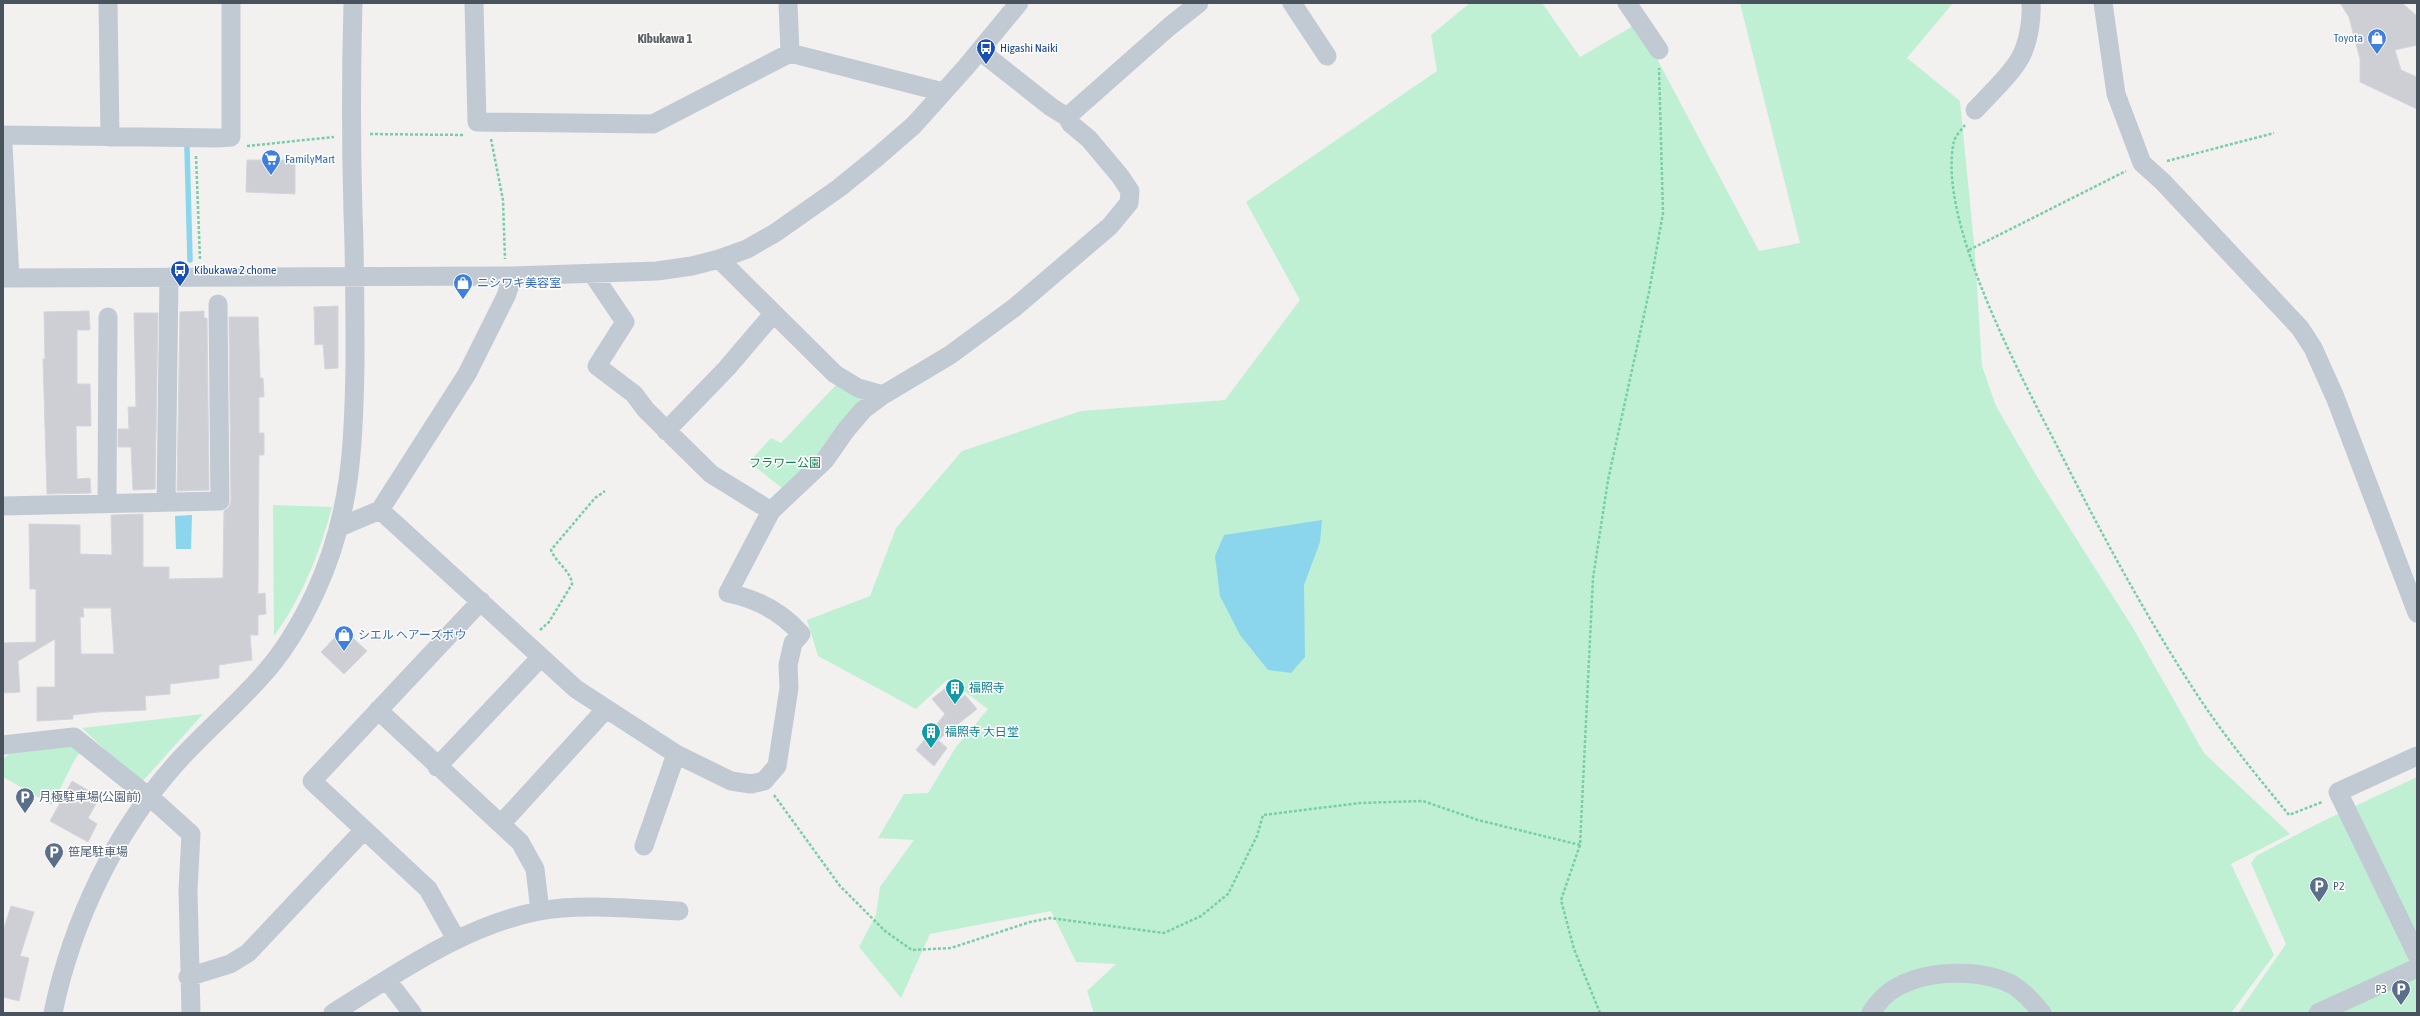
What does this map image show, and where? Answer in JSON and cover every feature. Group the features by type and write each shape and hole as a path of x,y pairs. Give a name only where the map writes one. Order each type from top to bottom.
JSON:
{"street":[{"path":"108,3 110,137"},
{"path":"3,135 216,138 231,136 230,3"},
{"path":"53,1013 58,990 77,927 105,868 147,797 179,760 264,674 277,656 300,621 314,594 340,527 347,492 354,438 355,277 350,118 353,3"},
{"path":"474,3 484,123 653,124 790,53 943,92"},
{"path":"788,3 790,53"},
{"path":"3,144 6,278 509,276 657,271 692,266 719,259 747,249 775,233 839,188 914,125 980,51 1019,3"},
{"path":"1067,117 1170,26 1199,3"},
{"path":"1292,3 1327,56"},
{"path":"1627,3 1659,50"},
{"path":"1976,110 2002,82 2023,53 2032,13 2031,3"},
{"path":"2103,3 2116,94 2142,163 2163,182 2300,328 2313,348 2335,397 2417,613"},
{"path":"380,510 576,689 676,754 731,781 751,784 764,781 777,766 789,688 788,665 793,643 801,634 790,621 759,602 728,593 771,511 825,460 846,430 863,410 883,395 950,355 1007,311 1014,308 1098,237 1118,218 1129,203 1130,192 1120,176 1090,139 1071,124 1067,117 1051,108 980,51"},
{"path":"719,259 835,374 858,388 883,395"},
{"path":"592,273 625,322 597,366 634,394 646,410 666,431 711,474 771,511"},
{"path":"340,527 380,510 467,374 506,296 509,276"},
{"path":"166,502 169,277"},
{"path":"3,506 220,501 218,304"},
{"path":"666,431 727,368 773,314"},
{"path":"108,317 108,504"},
{"path":"456,939 428,888 312,781 481,601"},
{"path":"437,766 541,657"},
{"path":"501,824 606,709"},
{"path":"378,710 520,842 529,855 535,869 540,911"},
{"path":"3,745 74,737 191,834 188,890 188,977 191,1013"},
{"path":"644,846 676,754"},
{"path":"2417,756 2338,792 2417,955"},
{"path":"188,977 230,964 248,953 364,830"},
{"path":"333,1013 456,939 494,923 540,911 597,908 679,911"},
{"path":"2318,1013 2417,968"},
{"path":"1871,1013 1878,1003 1896,987 1939,974 1987,977 2013,986 2031,1000 2042,1013"},
{"path":"387,980 412,1013"}],"path":[{"path":"1600,1013 1574,949 1561,900 1580,845 1593,578 1608,480 1649,292 1663,213 1659,110 1659,50"},
{"path":"1976,110 1955,139 1952,169 1954,193 1969,250 2004,343 2072,475 2141,603 2197,694 2289,816 2325,801 2338,792"},
{"path":"366,134 471,135 484,123 491,140 503,200 509,276"},
{"path":"1969,250 2142,163 2157,163 2274,133"},
{"path":"245,146 304,138 340,137"},
{"path":"196,153 200,260"},
{"path":"526,643 549,622 572,584 572,578 554,558 551,550 595,498 605,491"},
{"path":"764,781 840,886 885,931 912,950 951,948 1030,922 1050,918 1164,934 1201,916 1228,894 1258,836 1263,815 1360,802 1423,801 1478,820 1580,845"}],"green space":[{"path":"1470,3 1542,3 1580,57 1638,23 1759,251 1800,243 1740,3 1953,3 1907,58 1960,101 1975,254 1982,366 1996,406 2036,475 2133,628 2204,753 2290,834 2231,864 2274,955 2231,1013 1094,1013 1087,991 1116,964 1076,962 1051,911 930,934 901,998 859,947 876,915 880,887 914,840 878,838 904,794 928,793 956,747 988,709 948,679 916,709 818,656 807,620 870,596 896,528 962,451 1081,411 1225,400 1300,300 1246,202 1437,71 1431,35"},
{"name":"フラワー公園","path":"837,384 868,396 787,492 749,462 771,438 781,443"},
{"path":"273,505 332,507 322,541 309,574 293,606 274,636"},
{"path":"203,714 142,782 138,781 82,728"},
{"path":"70,746 82,750 75,759 52,805 3,777 3,759 9,754"},
{"path":"2417,777 2417,1013 2238,1013 2286,944 2251,863 2256,856 2321,822"}],"water":[{"path":"192,515 191,549 176,549 175,516"},
{"path":"1322,520 1320,542 1304,585 1305,657 1291,673 1268,670 1240,635 1220,596 1215,556 1224,535"}],"building":[{"name":"Toyota","path":"2340,3 2402,3 2417,16 2417,45 2395,50 2401,70 2417,77 2417,109 2360,82 2360,59 2349,17"},
{"name":"FamilyMart","path":"247,160 295,160 295,194 246,192"},
{"path":"338,306 338,368 325,369 323,344 315,345 314,307"},
{"path":"89,311 90,330 77,330 77,384 90,384 91,426 76,426 77,479 90,478 91,493 47,494 43,359 45,359 44,312"},
{"path":"204,311 204,318 207,318 209,490 177,491 180,312"},
{"path":"134,313 158,313 155,489 133,490 131,447 118,447 118,429 129,429 128,407 136,407"},
{"path":"229,317 258,317 260,378 263,378 264,397 259,397 259,433 264,433 264,455 259,455 258,594 265,593 266,614 258,615 258,635 250,635 252,660 219,665 219,678 170,684 170,694 145,696 146,710 98,712 73,715 73,719 37,721 37,687 55,687 55,639 18,661 20,692 3,693 3,643 36,642 36,589 30,589 29,524 80,525 80,554 112,555 111,515 143,514 143,567 169,567 169,579 223,578 224,511 229,507 231,501","holes":["83,608 111,608 114,654 81,654 80,617 84,617"]},
{"name":"シエル ヘアーズボウ","path":"343,629 367,651 344,674 321,652"},
{"path":"947,687 958,701 965,695 977,709 938,740 947,748 934,766 916,750 945,714 932,699"},
{"path":"72,781 100,797 88,818 97,824 88,842 50,821"},
{"path":"11,906 34,912 20,956 29,958 19,1001 3,997 3,931"}],"waterway":[{"path":"187,148 190,260"}],"place":[{"name":"Toyota","path":"2377,55"},
{"name":"Higashi Naiki","path":"986,65"},
{"name":"FamilyMart","path":"271,176"},
{"name":"Kibukawa 2 chome","path":"180,287"},
{"name":"ニシワキ美容室","path":"463,300"},
{"name":"シエル ヘアーズボウ","path":"344,652"},
{"name":"福照寺","path":"955,705"},
{"name":"福照寺 大日堂","path":"931,749"},
{"name":"月極駐車場(公園前)","path":"25,814"},
{"name":"笹尾駐車場","path":"54,869"},
{"name":"P2","path":"2319,903"},
{"name":"P3","path":"2401,1006"}],"district":[{"name":"Kibukawa 1","path":"665,38"}]}
